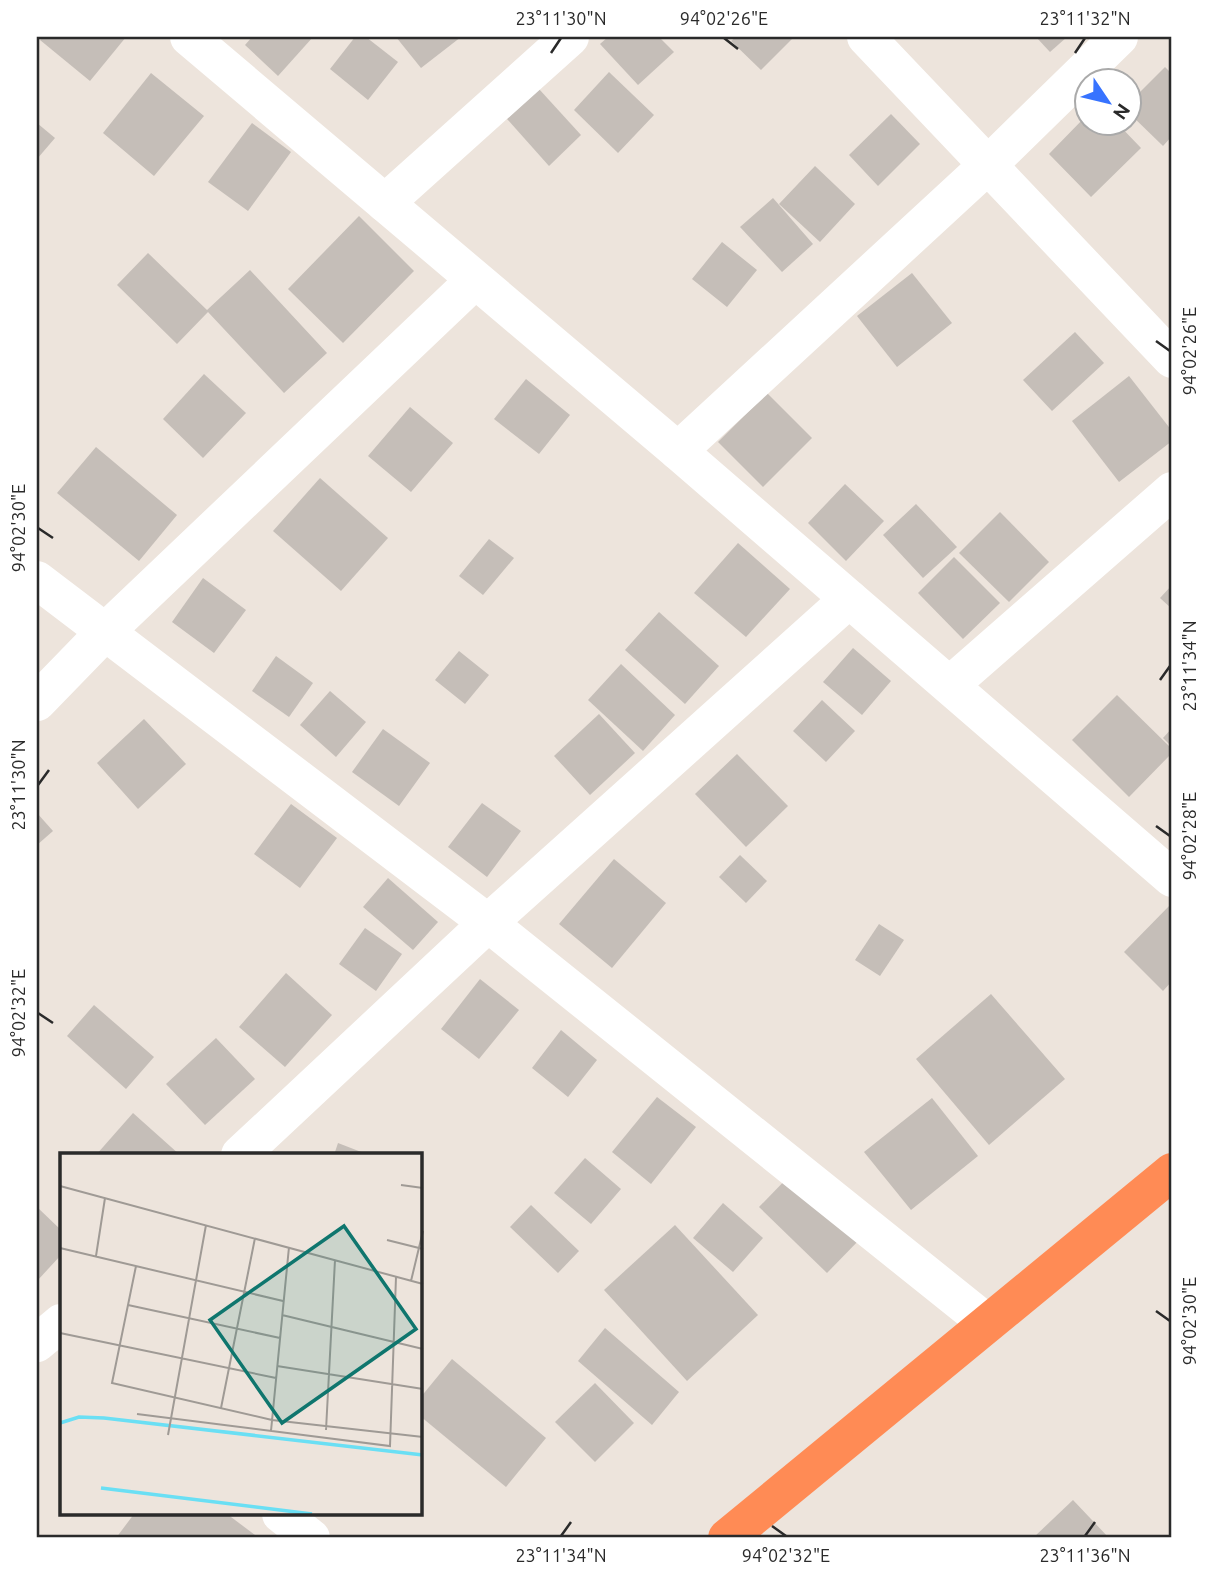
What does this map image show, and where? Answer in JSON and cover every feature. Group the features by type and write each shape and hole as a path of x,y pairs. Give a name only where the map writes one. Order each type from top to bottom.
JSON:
{"highway":[{"path":"727,1538 1172,1171"}],"street":[{"path":"189,37 678,451 1172,878"},
{"path":"385,203 570,37"},
{"path":"866,37 1172,359"},
{"path":"678,451 989,164 1119,37"},
{"path":"37,702 104,633 474,280"},
{"path":"950,685 1172,491"},
{"path":"37,580 488,923 987,1322"},
{"path":"242,1153 488,923 849,599"},
{"path":"284,1516 311,1538"}],"building":[{"path":"43,37 126,37 90,81 40,40"},
{"path":"252,37 313,37 278,76 245,45"},
{"path":"355,37 366,37 398,62 368,100 330,69"},
{"path":"396,37 461,37 421,68"},
{"path":"608,37 659,37 674,52 638,85 600,44"},
{"path":"736,37 794,37 761,70 731,41"},
{"path":"1036,37 1067,37 1050,52"},
{"path":"1165,67 1172,74 1172,136 1163,146 1142,126 1142,90"},
{"path":"609,72 654,115 618,153 574,110"},
{"path":"151,73 204,116 154,176 103,133"},
{"path":"539,89 581,135 549,166 507,119"},
{"path":"891,114 920,144 878,186 849,155"},
{"path":"37,123 55,138 37,159"},
{"path":"252,123 291,152 248,211 208,182"},
{"path":"1072,130 1072,136 1129,136 1141,148 1091,197 1049,154"},
{"path":"815,166 855,204 820,242 779,204"},
{"path":"773,198 813,244 782,272 740,227"},
{"path":"359,216 414,271 343,343 288,289"},
{"path":"722,242 757,270 727,307 692,279"},
{"path":"148,253 207,310 250,270 327,353 284,393 208,312 177,344 117,285"},
{"path":"912,273 952,323 897,367 857,316"},
{"path":"1075,332 1104,363 1052,411 1023,380"},
{"path":"204,374 246,413 203,458 163,419"},
{"path":"1129,376 1172,431 1172,441 1119,482 1072,421"},
{"path":"526,379 570,415 539,454 494,419"},
{"path":"767,393 812,438 763,487 718,442"},
{"path":"410,407 453,443 411,492 368,456"},
{"path":"96,447 177,515 139,561 57,493"},
{"path":"320,478 388,538 341,591 273,531"},
{"path":"845,484 884,521 846,561 808,523"},
{"path":"916,504 957,547 923,578 883,535"},
{"path":"1000,512 1049,562 1009,602 959,553"},
{"path":"489,539 514,558 483,595 459,576"},
{"path":"738,543 790,589 746,637 694,593"},
{"path":"954,557 1000,603 963,639 918,593"},
{"path":"203,578 246,610 214,653 172,622"},
{"path":"1172,585 1172,609 1160,598"},
{"path":"659,612 719,666 685,704 625,650"},
{"path":"853,648 891,681 862,715 823,682"},
{"path":"459,651 489,675 465,704 435,680"},
{"path":"276,656 313,683 289,717 252,691"},
{"path":"621,664 675,715 643,751 588,700"},
{"path":"330,691 366,722 336,757 300,725"},
{"path":"1117,695 1172,749 1172,753 1129,797 1072,740"},
{"path":"822,700 855,731 826,762 793,731"},
{"path":"599,714 635,753 590,795 554,756"},
{"path":"144,719 186,764 138,809 97,763"},
{"path":"1172,728 1172,747 1163,738"},
{"path":"383,729 430,763 399,806 352,772"},
{"path":"737,754 788,806 746,847 695,794"},
{"path":"482,803 521,831 487,877 448,847"},
{"path":"291,804 337,838 300,888 254,854"},
{"path":"37,813 53,831 37,845"},
{"path":"740,855 767,881 746,903 719,877"},
{"path":"614,859 666,903 612,968 559,924"},
{"path":"388,878 438,922 413,950 363,907"},
{"path":"1172,903 1172,981 1163,991 1124,952"},
{"path":"879,924 904,940 880,976 855,960"},
{"path":"365,928 402,954 376,991 339,964"},
{"path":"286,973 332,1015 285,1067 239,1027"},
{"path":"480,979 519,1010 479,1059 441,1029"},
{"path":"991,994 1065,1079 989,1145 916,1059"},
{"path":"94,1005 154,1057 126,1089 67,1036"},
{"path":"561,1030 597,1060 568,1097 532,1068"},
{"path":"216,1038 255,1079 205,1125 166,1084"},
{"path":"657,1097 696,1127 651,1184 612,1152"},
{"path":"932,1098 978,1156 911,1210 864,1152"},
{"path":"133,1113 178,1153 98,1153"},
{"path":"338,1143 364,1153 335,1153"},
{"path":"585,1158 621,1189 591,1224 554,1193"},
{"path":"794,1171 862,1237 827,1273 759,1207"},
{"path":"723,1203 763,1238 733,1272 693,1238"},
{"path":"531,1205 579,1251 558,1273 510,1227"},
{"path":"37,1207 60,1229 60,1256 37,1281"},
{"path":"675,1225 758,1315 687,1381 604,1290"},
{"path":"605,1328 679,1392 652,1425 578,1361"},
{"path":"452,1359 546,1438 506,1487 422,1418 422,1396"},
{"path":"595,1383 634,1423 595,1462 555,1422"},
{"path":"1073,1500 1109,1538 1033,1538"},
{"path":"132,1516 230,1516 259,1538 116,1538"}]}
